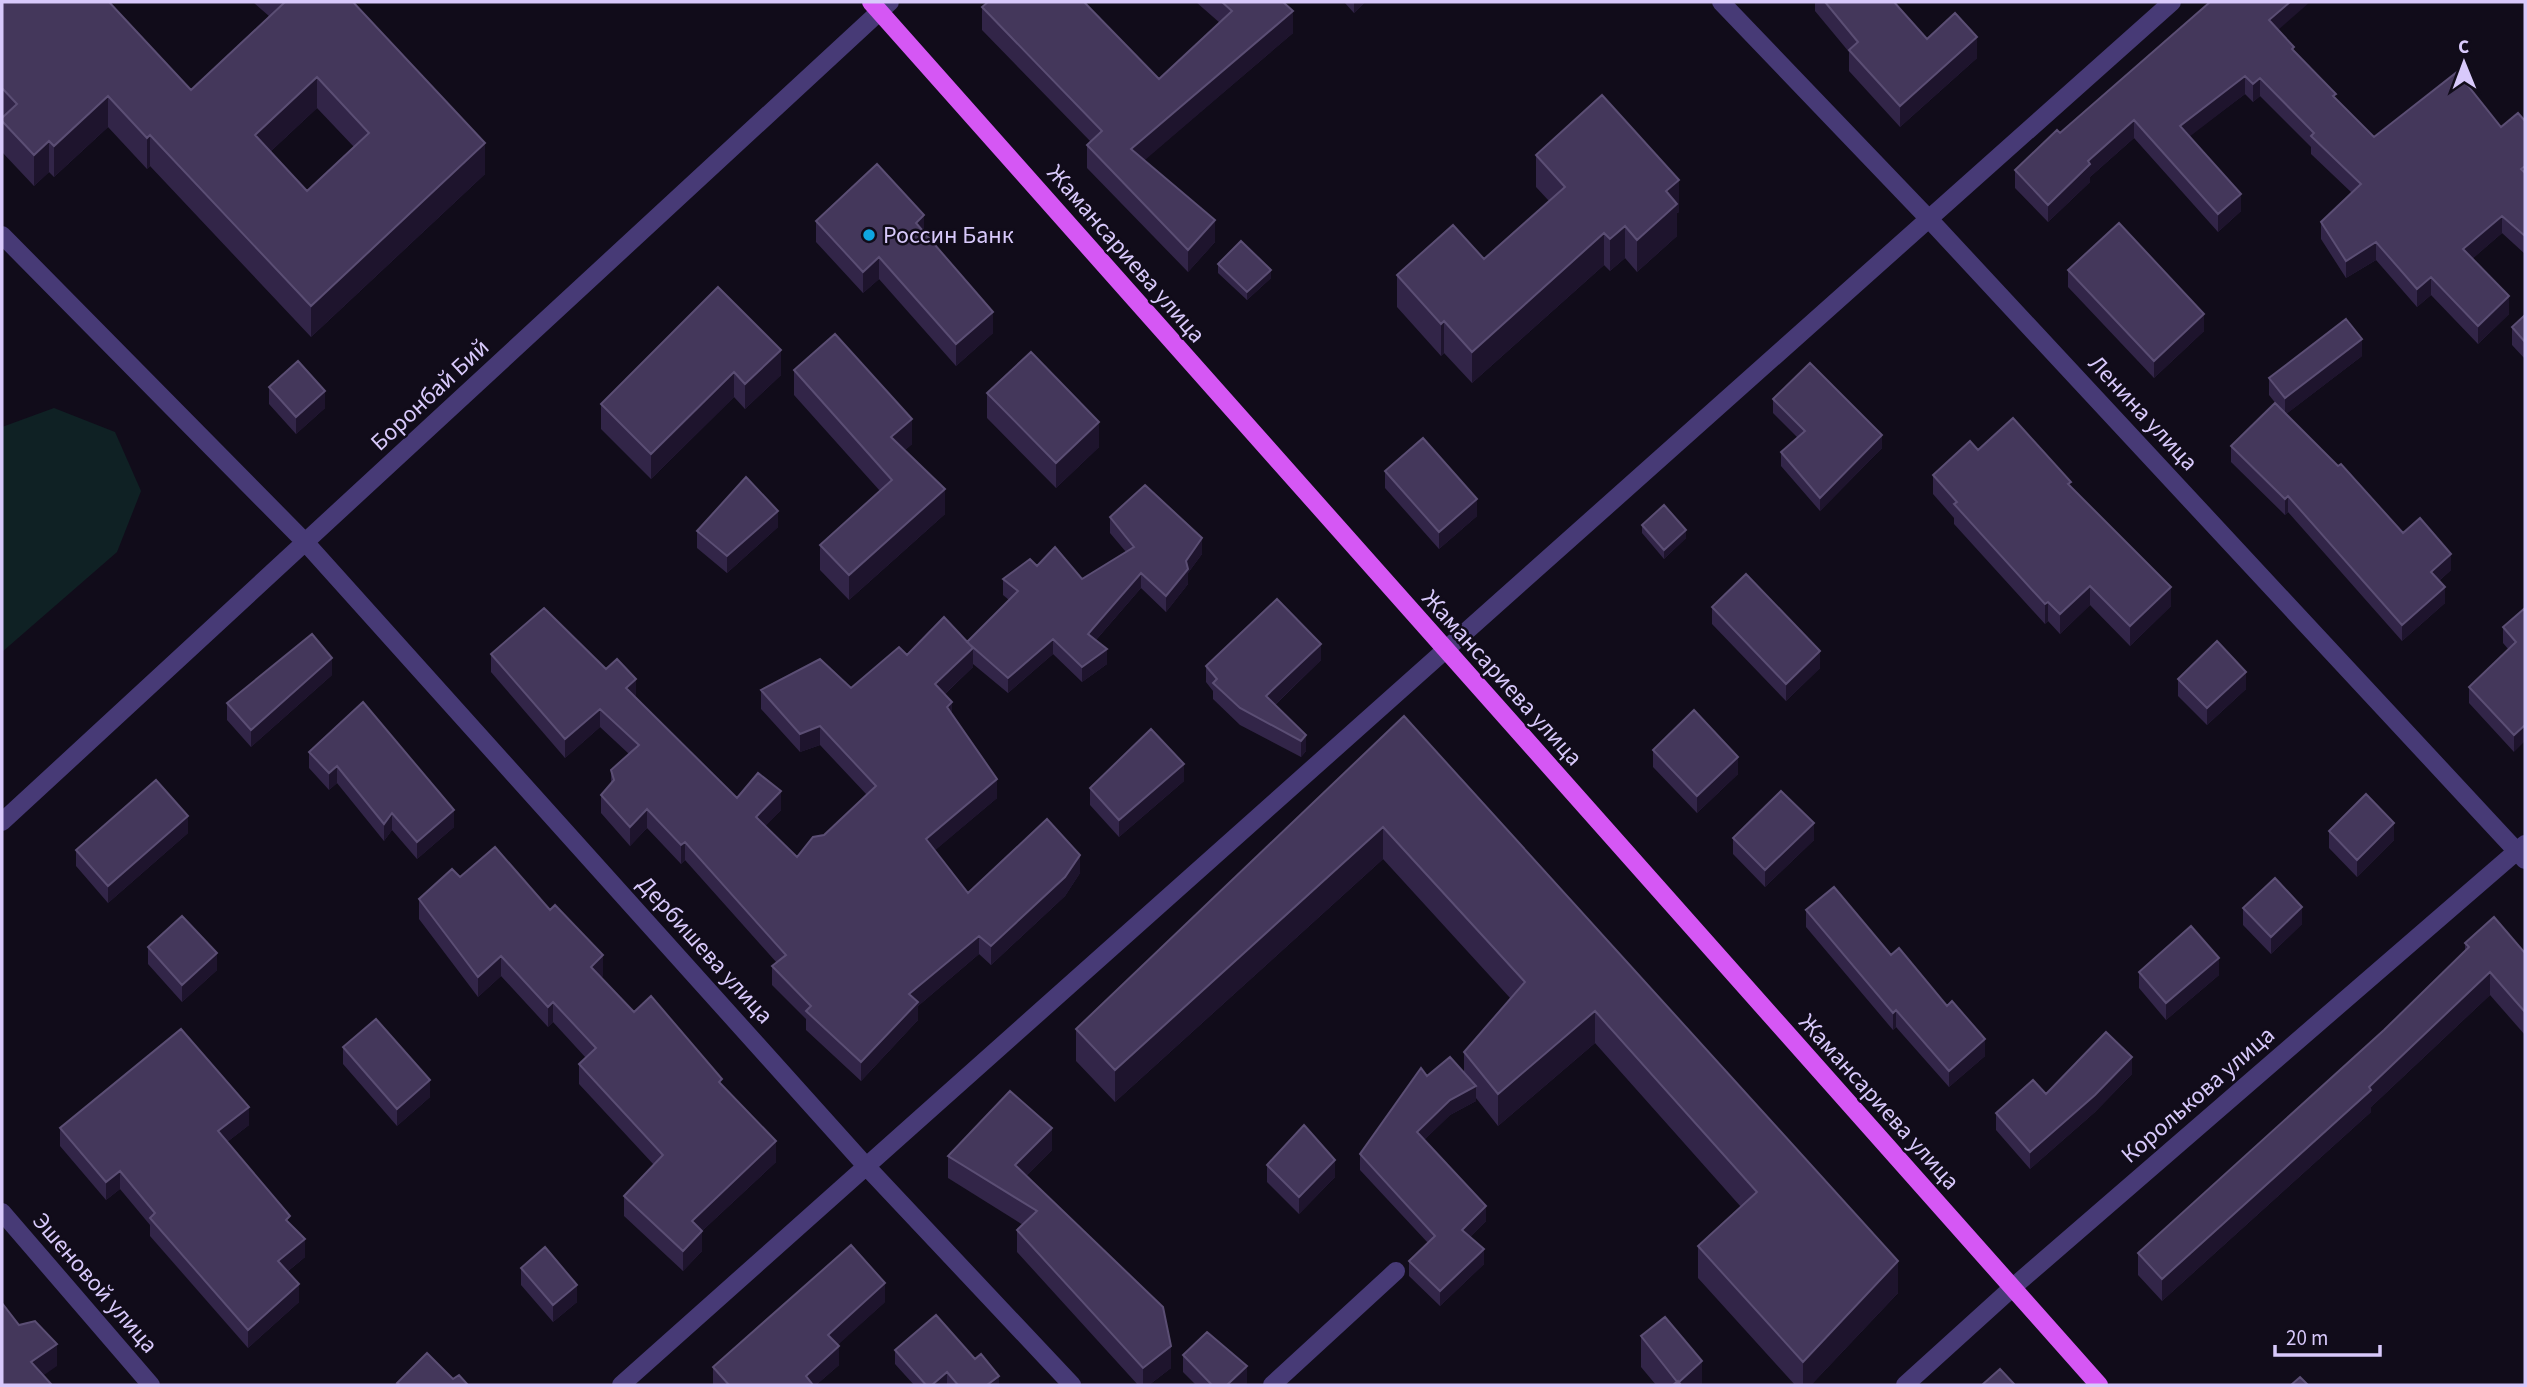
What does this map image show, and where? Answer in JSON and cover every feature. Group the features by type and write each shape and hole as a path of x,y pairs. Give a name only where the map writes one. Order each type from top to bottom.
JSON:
{"main road":[{"name":"Жамансариева улица","path":"880,5 1444,651 2099,1385"}],"street":[{"name":"Ленина улица","path":"1721,2 1929,219 2523,852"},
{"path":"621,1385 2172,2"},
{"name":"Боронбай Бий","path":"2,822 306,543 880,5"},
{"name":"Дербишева улица","path":"2,235 306,543 866,1167 1072,1385"},
{"name":"Королькова улица","path":"1905,1385 2012,1288 2523,852"},
{"name":"Эшеновой улица","path":"2,1212 151,1385"},
{"path":"1272,1385 1396,1271"}],"shaded area":[{"path":"54,408 115,432 141,491 117,552 2,652 2,427"}],"building":[{"path":"2,2 109,2 191,90 285,2 353,2 485,143 311,306 150,135 147,138 108,96 54,146 49,141 34,155 2,121 17,104 2,88","holes":["317,77 369,133 307,191 255,135"]},
{"path":"988,2 1084,2 1159,79 1232,11 1222,2 1283,2 1293,11 1131,149 1215,220 1188,250 1087,145 1102,131 982,7"},
{"path":"1825,2 1894,2 1927,39 1955,13 1977,37 1900,106 1849,50 1858,42"},
{"path":"2210,2 2290,2 2269,20 2294,47 2292,49 2336,94 2333,96 2374,137 2457,72 2501,127 2518,113 2525,121 2525,166 2521,169 2525,173 2525,236 2502,216 2463,249 2509,296 2478,326 2431,277 2417,289 2376,242 2346,261 2321,222 2361,184 2311,136 2314,133 2260,78 2253,84 2245,76 2180,126 2241,194 2218,214 2134,120 2088,161 2090,164 2048,205 2015,170 2057,130 2060,133"},
{"path":"1602,95 1679,180 1666,191 1677,204 1637,240 1625,226 1610,239 1604,233 1472,352 1444,321 1441,324 1397,275 1453,225 1484,259 1565,187 1536,155"},
{"path":"877,164 924,215 916,223 993,312 956,344 879,257 863,272 816,221"},
{"path":"2119,223 2204,314 2154,361 2068,270"},
{"path":"1241,241 1271,270 1247,292 1218,264"},
{"path":"718,287 781,350 745,384 734,372 651,454 601,404"},
{"path":"2525,315 2525,342 2512,327"},
{"path":"2346,319 2362,339 2285,398 2269,378"},
{"path":"835,334 912,419 891,437 945,489 849,575 820,545 892,480 794,370"},
{"path":"1031,352 1099,422 1056,463 987,393"},
{"path":"298,361 325,391 296,417 269,387"},
{"path":"1810,363 1882,435 1820,498 1781,452 1805,431 1773,399"},
{"path":"2275,403 2338,466 2341,464 2403,533 2420,518 2451,554 2431,572 2445,587 2402,625 2288,496 2285,499 2231,446"},
{"path":"2013,418 2071,482 2068,484 2171,587 2130,626 2090,586 2060,614 2048,602 2045,604 1954,504 1957,502 1933,475 1970,441 1978,450"},
{"path":"1423,438 1477,499 1439,532 1385,471"},
{"path":"746,477 778,511 727,556 697,531"},
{"path":"1145,485 1202,538 1186,561 1188,569 1166,596 1141,573 1088,634 1107,649 1082,667 1053,639 1008,678 967,642 1018,591 1003,579 1030,559 1037,566 1055,547 1082,579 1134,547 1110,517"},
{"path":"1664,505 1686,530 1664,550 1642,525"},
{"path":"1746,574 1820,651 1786,684 1712,607"},
{"path":"1277,599 1321,644 1266,696 1306,735 1301,741 1240,708 1213,683 1217,679 1206,666"},
{"path":"544,608 606,669 617,659 636,679 626,688 737,798 758,773 781,791 756,817 797,857 813,837 824,835 876,786 820,726 800,734 761,690 820,659 851,688 899,647 907,655 944,617 973,648 935,684 952,702 947,707 997,779 926,839 968,893 1047,819 1080,855 1065,877 991,946 979,936 909,994 918,1002 861,1062 806,1011 811,1006 772,966 786,955 685,842 681,845 647,809 630,827 601,795 614,780 611,770 639,745 600,709 565,739 491,654"},
{"path":"2525,608 2525,725 2514,735 2469,687 2516,642 2503,627"},
{"path":"312,634 332,658 251,730 227,703"},
{"path":"2217,641 2246,672 2207,708 2178,679"},
{"path":"363,702 454,810 417,842 392,813 384,824 337,766 329,773 309,752"},
{"path":"1694,710 1738,757 1697,796 1653,750"},
{"path":"1404,716 1898,1261 1803,1362 1698,1246 1757,1192 1595,1011 1498,1094 1464,1052 1525,982 1383,827 1115,1070 1076,1029"},
{"path":"1151,729 1184,764 1119,820 1090,788"},
{"path":"156,780 188,816 108,886 76,850"},
{"path":"1781,791 1814,823 1765,870 1733,838"},
{"path":"2366,794 2394,823 2357,860 2329,831"},
{"path":"495,847 550,910 555,905 603,955 591,967 634,1012 651,996 722,1079 719,1082 776,1141 692,1221 702,1231 683,1251 624,1196 663,1155 579,1064 596,1048 553,1002 548,1007 501,956 478,977 419,899 452,869 460,877"},
{"path":"2275,878 2302,907 2271,937 2243,908"},
{"path":"1834,887 1891,955 1899,948 1947,1006 1952,1001 1985,1039 1949,1071 1896,1010 1893,1013 1806,910"},
{"path":"182,916 217,953 182,985 148,947"},
{"path":"2494,917 2525,953 2525,1012 2490,972 2369,1087 2371,1090 2162,1279 2138,1253 2384,1030 2469,947 2465,943"},
{"path":"2191,926 2219,958 2166,1003 2139,972"},
{"path":"376,1019 430,1080 397,1109 343,1047"},
{"path":"181,1029 249,1107 218,1131 290,1216 286,1220 305,1239 278,1261 299,1284 248,1330 150,1218 155,1213 120,1171 106,1182 60,1128"},
{"path":"2106,1032 2132,1057 2095,1095 2030,1152 1996,1113 2033,1080 2046,1094"},
{"path":"1450,1057 1476,1086 1450,1100 1417,1132 1486,1206 1462,1230 1484,1249 1440,1291 1409,1261 1435,1236 1360,1154 1421,1068 1427,1076"},
{"path":"1010,1091 1052,1128 1015,1165 1163,1307 1171,1346 1143,1368 1017,1230 1037,1211 948,1156"},
{"path":"1304,1125 1335,1160 1299,1197 1267,1165"},
{"path":"851,1245 885,1283 828,1335 839,1346 806,1376 813,1385 729,1385 713,1367"},
{"path":"545,1247 577,1285 553,1305 521,1268"},
{"path":"2,1303 19,1325 35,1321 57,1344 31,1362 52,1385 2,1385"},
{"path":"936,1315 975,1359 981,1354 999,1376 987,1385 958,1385 947,1372 932,1385 926,1385 895,1350"},
{"path":"1665,1317 1702,1361 1678,1383 1641,1336"},
{"path":"1207,1332 1247,1366 1227,1385 1212,1385 1183,1355"},
{"path":"427,1353 453,1379 459,1375 468,1385 397,1383"},
{"path":"2000,1369 2015,1385 1982,1385"},
{"path":"2300,1377 2308,1385 2291,1385"}],"place":[{"name":"Россин Банк","path":"869,235"}]}
